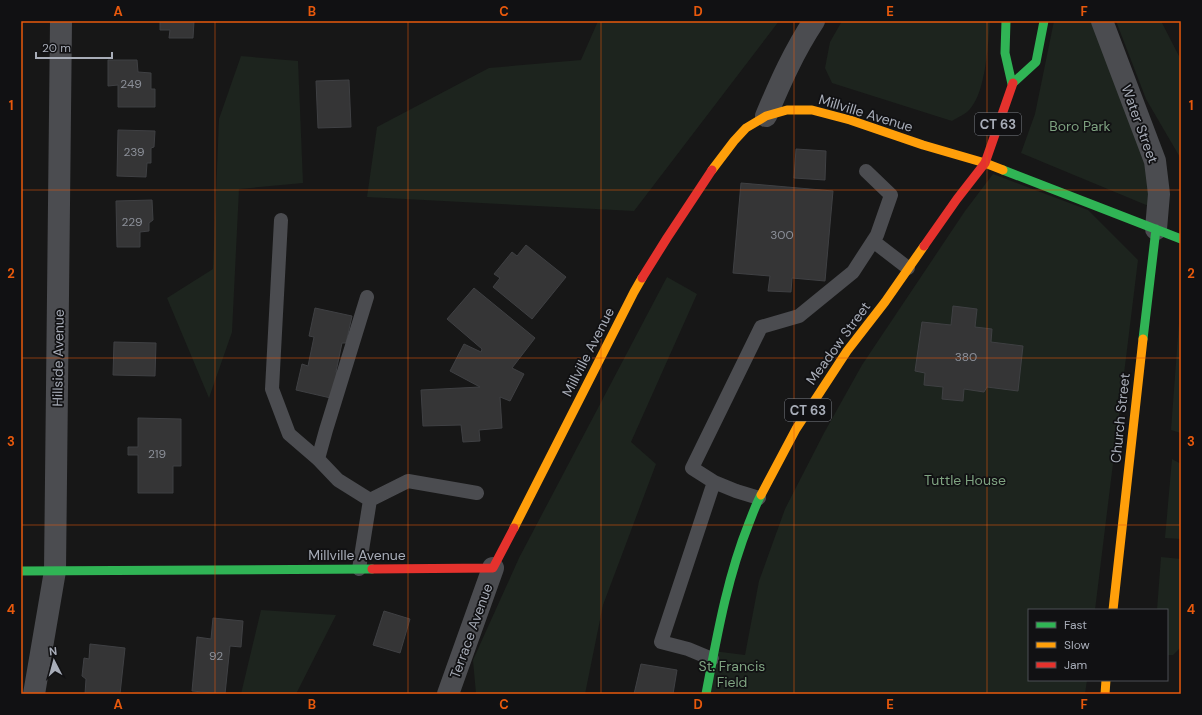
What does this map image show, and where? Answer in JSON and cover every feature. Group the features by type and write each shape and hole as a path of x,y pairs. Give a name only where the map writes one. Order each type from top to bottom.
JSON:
{"street":[{"name":"Hillside Avenue","path":"34,694 55,571 62,21"},
{"path":"766,116 800,41 814,21"},
{"path":"1006,21 1005,53 1012,84 1036,62 1044,21"},
{"name":"Water Street","path":"1102,21 1156,160 1159,194 1156,229"},
{"name":"CT 63","path":"985,163 1012,84"},
{"name":"Millville Avenue","path":"21,571 493,568 634,292 667,238 717,162 746,128 766,116 787,110 812,110 850,120 985,163 1156,229"},
{"name":"Meadow Street","path":"706,694 722,609 733,568 759,498 796,429 847,351 884,302 957,199 985,163"},
{"path":"1156,229 1181,239"},
{"name":"Church Street","path":"1113,609 1156,229"},
{"name":"Terrace Avenue","path":"448,694 478,614 493,568"},
{"path":"1105,694 1106,681"}],"lane":[{"path":"759,498 714,482 692,468 761,327 799,316 853,272 877,235 892,195 866,171"},
{"path":"281,220 272,389 289,434 318,459 338,480 370,500"},
{"path":"873,241 908,268"},
{"path":"318,459 367,297"},
{"path":"370,500 408,481 477,493"},
{"path":"712,659 688,649 661,642 714,482"},
{"path":"359,569 370,500"}],"green space":[{"path":"598,21 779,21 634,211 367,197 377,127 489,68 581,60"},
{"path":"842,21 990,21 983,79 980,91 970,109 952,121 832,83 825,68 830,42"},
{"name":"Boro Park","path":"1054,21 1091,21 1152,180 1151,207 1021,153 1035,114"},
{"path":"1116,21 1161,21 1181,60 1181,159 1146,99"},
{"path":"241,56 298,61 303,183 239,189 232,332 209,398 167,298 213,269 219,119"},
{"name":"Tuttle House","path":"993,174 1088,210 1138,260 1095,609 1028,609 1028,681 1087,681 1085,694 706,694 713,651 745,655 759,581 785,509 824,433 862,365 965,211"},
{"path":"667,277 697,294 631,442 656,464 603,605 585,694 476,694 473,660 519,558"},
{"path":"1181,296 1181,433 1171,430"},
{"path":"1172,459 1181,464 1181,539 1165,538"},
{"path":"1161,557 1181,559 1181,647 1173,655 1168,655 1168,609 1157,609"},
{"path":"261,610 336,615 296,694 241,694"}],"building":[{"path":"160,21 194,21 193,38 169,38 170,30 160,30"},
{"path":"108,60 137,60 138,72 151,73 151,89 155,89 155,107 118,107 118,85 108,86"},
{"path":"349,80 351,127 318,128 316,81"},
{"path":"118,130 155,131 154,147 151,148 151,163 147,163 146,177 117,176"},
{"path":"796,149 826,151 825,180 794,178"},
{"path":"741,183 833,191 825,281 792,278 791,292 768,291 770,276 733,273"},
{"path":"152,200 153,220 149,223 149,231 140,232 140,247 117,247 116,201"},
{"path":"526,245 566,277 532,319 493,287 500,278 494,274 512,252 517,256"},
{"path":"474,288 535,338 512,368 524,374 510,401 500,397 502,428 479,430 480,441 463,442 461,425 423,426 421,390 480,387 450,371 464,344 481,352 482,349 447,319"},
{"path":"953,306 977,309 975,327 992,329 991,342 1023,346 1018,391 987,387 984,392 964,389 963,401 942,399 943,387 924,385 925,373 915,371 922,322 951,325"},
{"path":"315,308 352,316 346,343 342,343 336,372 341,373 335,399 296,390 302,364 308,366 314,337 309,336"},
{"path":"114,342 156,343 155,376 113,375"},
{"path":"138,418 181,419 181,466 173,466 173,493 138,493 138,455 128,455 128,447 138,447"},
{"path":"384,611 410,619 400,653 373,645"},
{"path":"213,618 243,621 241,647 230,646 225,694 192,691 197,637 211,639"},
{"path":"90,644 125,648 120,694 85,694 86,679 82,676 84,658 89,659"},
{"path":"641,664 677,670 673,694 634,694"}],"traffic: fast":[{"path":"1006,21 1005,53 1012,84"},
{"path":"1013,83 1036,62 1044,21"},
{"path":"1003,170 1181,239"},
{"path":"1143,339 1156,229"},
{"path":"706,694 729,586 741,544 761,495"},
{"path":"21,571 372,569"}],"traffic: slow":[{"path":"712,170 746,128 766,116 787,110 812,110 850,120 1003,170"},
{"path":"761,495 796,429 847,351 885,302 924,246"},
{"path":"514,528 642,278"},
{"path":"1113,609 1143,339"},
{"path":"1105,694 1106,681"}],"traffic: jam":[{"path":"924,246 957,199 985,163 1013,83"},
{"path":"642,278 712,170"},
{"path":"372,569 493,568 514,528"}],"park label":[{"name":"St. Francis Field","path":"732,674"}]}
